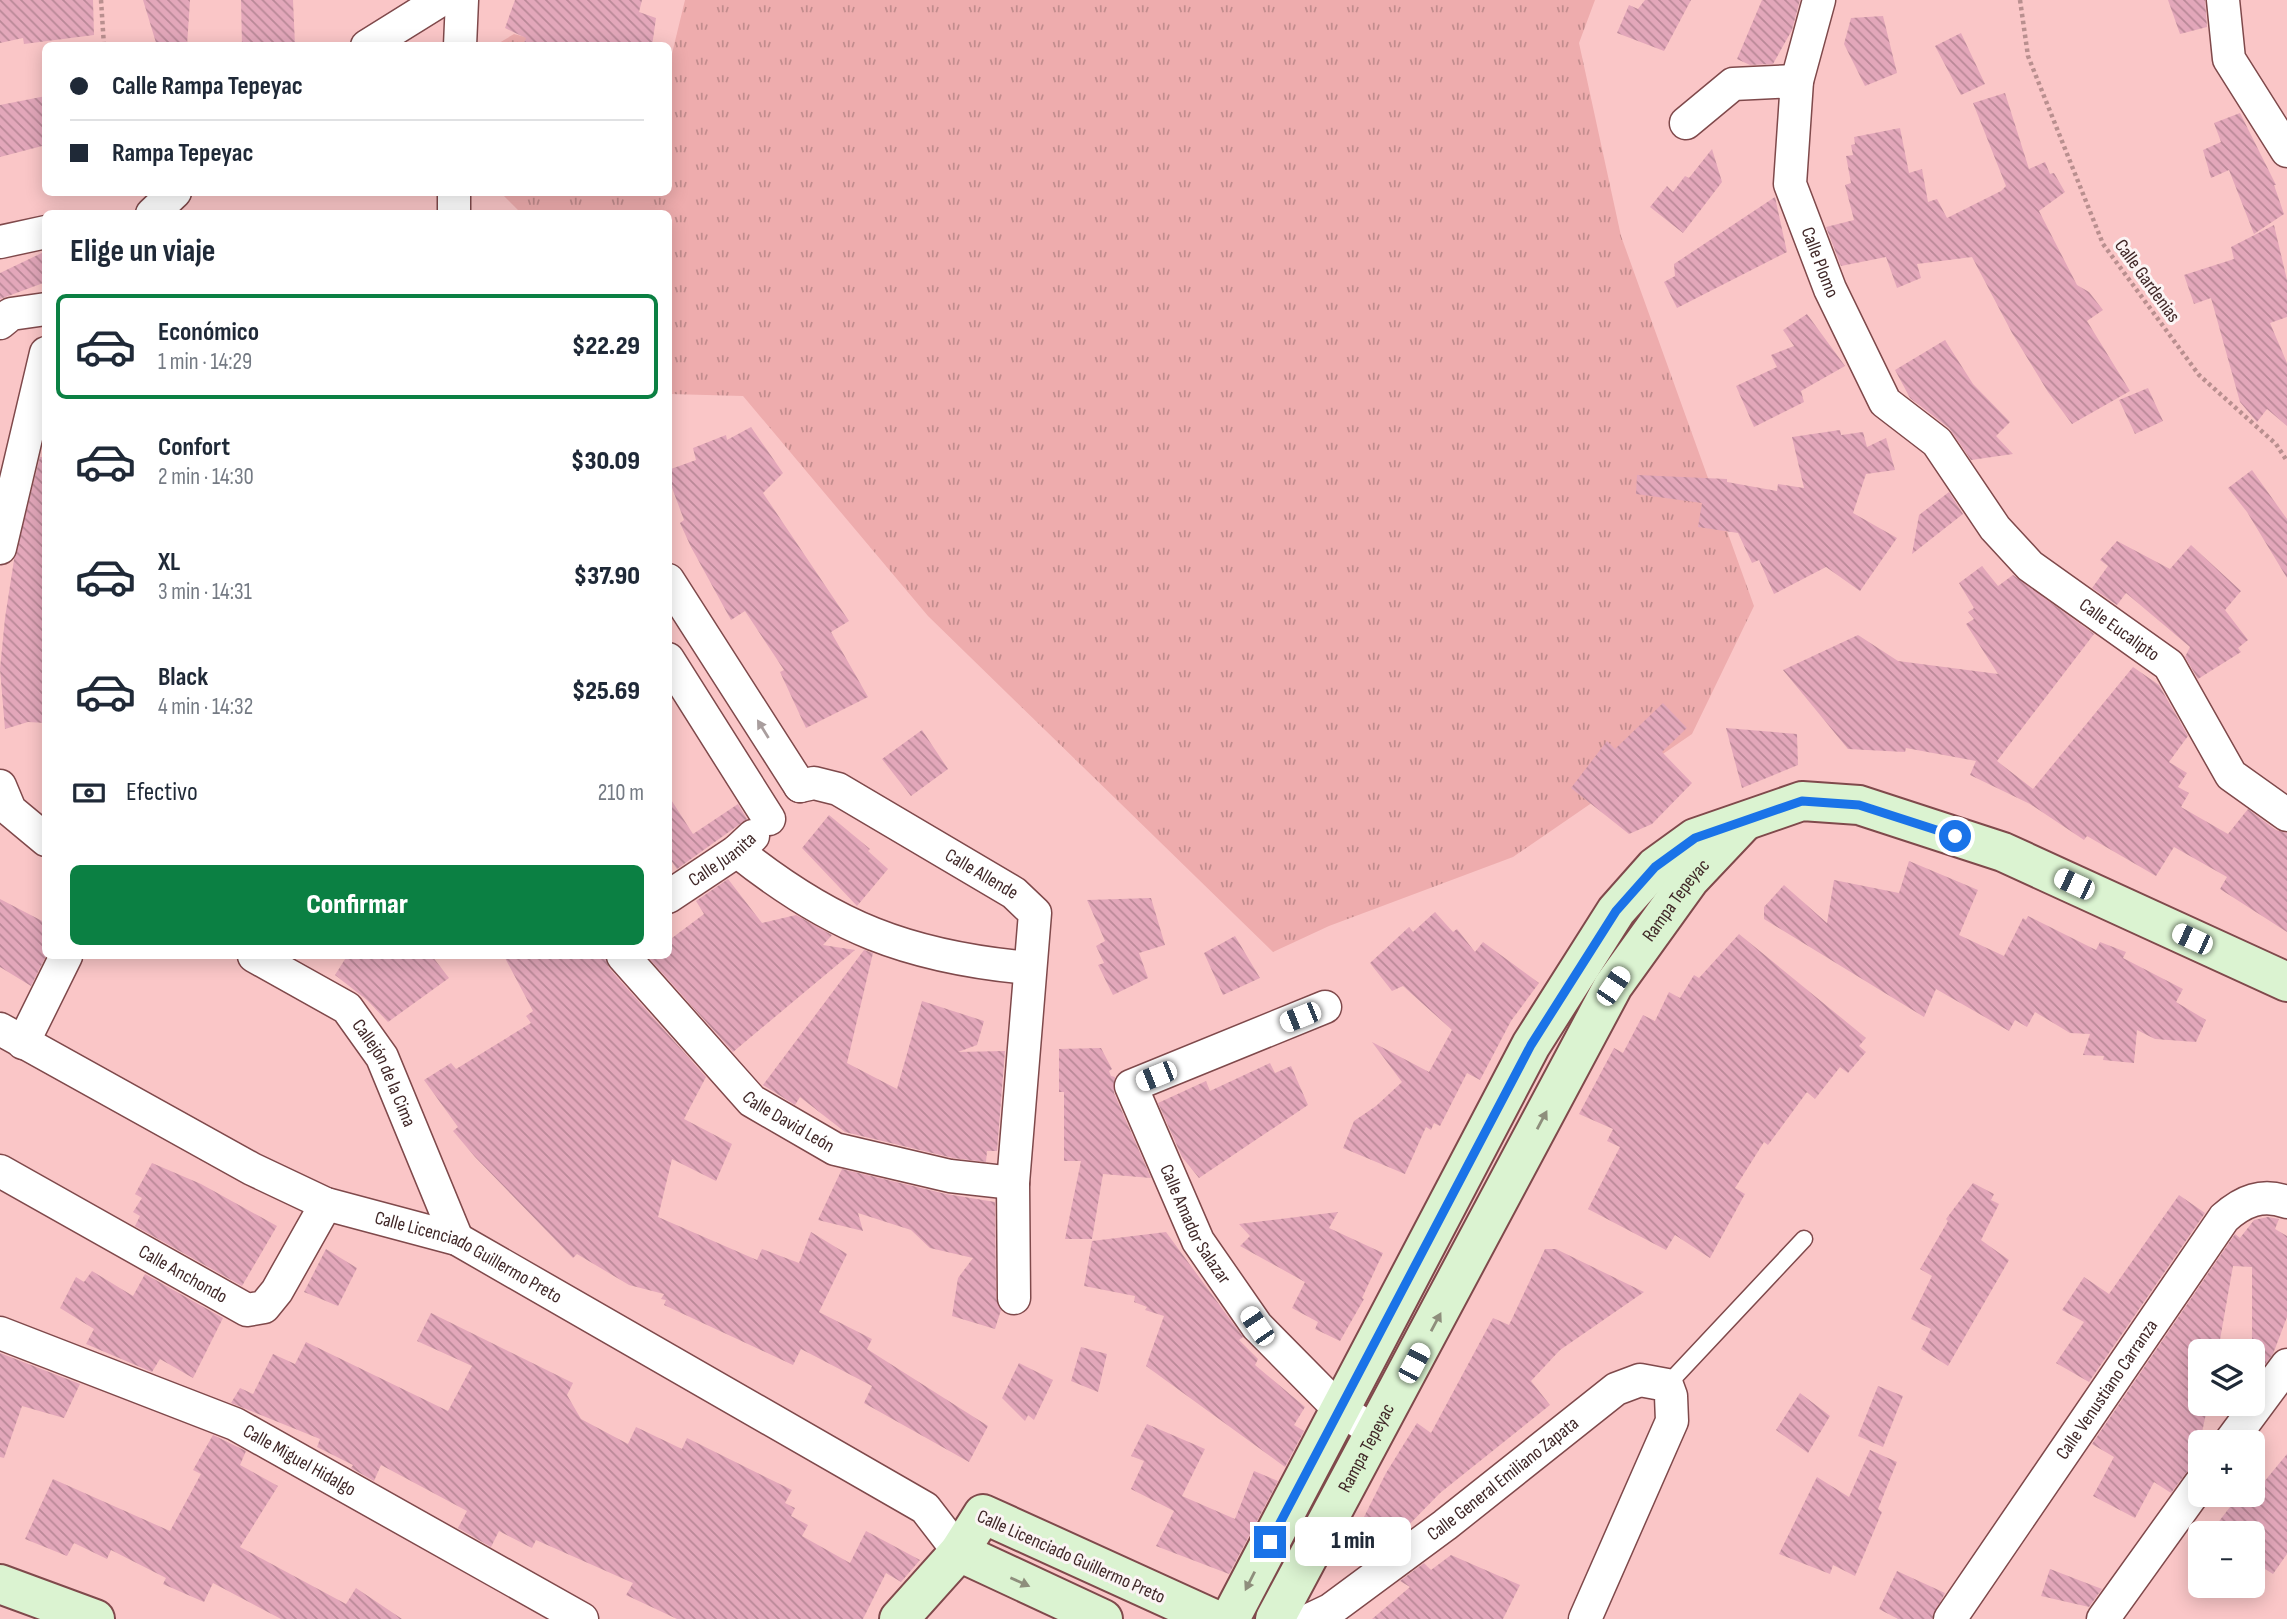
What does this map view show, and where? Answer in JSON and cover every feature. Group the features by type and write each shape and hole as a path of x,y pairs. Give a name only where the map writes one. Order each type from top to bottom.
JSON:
{"main road":[{"path":"1745,820 1802,801 1859,805 2003,852 2287,982"},
{"name":"Rampa Tepeyac","path":"1230,1619 1531,1045 1609,922 1655,867 1695,838 1745,820"},
{"name":"Rampa Tepeyac","path":"1275,1619 1377,1433 1613,986 1690,879 1745,820"},
{"path":"900,1619 959,1552 983,1514"},
{"name":"Calle Licenciado Guillermo Preto","path":"983,1514 1214,1619"},
{"name":"Calle Licenciado Guillermo Preto","path":"959,1552 1103,1619"},
{"path":"0,1584 95,1619"}],"street":[{"path":"374,42 442,0"},
{"path":"460,42 462,0"},
{"name":"Calle Plomo","path":"1819,0 1797,81 1790,184 1830,289 1885,402 1937,442 1968,483"},
{"path":"2223,0 2229,59 2287,151"},
{"path":"1685,123 1733,84 1797,81"},
{"path":"156,210 171,196"},
{"path":"0,242 42,233"},
{"path":"0,323 11,314 42,310"},
{"path":"0,548 42,370"},
{"name":"Calle Eucalipto","path":"1968,483 1995,528 2030,566 2169,665 2231,775 2287,815"},
{"path":"672,586 800,786"},
{"path":"672,665 769,819"},
{"name":"Calle Allende","path":"800,786 814,783 838,789 1014,893 1035,913 1013,1183 1014,1298"},
{"path":"0,786 10,810 42,837"},
{"name":"Calle Juanita","path":"672,894 737,851 800,786"},
{"path":"737,851 790,891 873,936 923,953 976,963 1029,968"},
{"path":"11,1036 64,959"},
{"name":"Callejón de la Cima","path":"259,959 346,1008 383,1057 457,1238"},
{"name":"Calle David León","path":"626,959 752,1101 764,1108 835,1149 950,1176 1013,1183"},
{"name":"Calle Amador Salazar","path":"1325,1007 1131,1086 1198,1241 1257,1326 1339,1409 1377,1433"},
{"name":"Calle Licenciado Guillermo Preto","path":"11,1036 252,1169 326,1204 457,1238 925,1508 959,1552"},
{"name":"Calle Anchondo","path":"0,1171 247,1310 264,1307 277,1291 326,1204"},
{"name":"Calle Venustiano Carranza","path":"1950,1619 2224,1218 2244,1200 2276,1198 2287,1202"},
{"name":"Calle Miguel Hidalgo","path":"0,1333 235,1424 582,1619"},
{"path":"2239,1430 2287,1364"},
{"name":"Calle General Emiliano Zapata","path":"1311,1619 1330,1610 1445,1525 1616,1389 1640,1380 1667,1385"},
{"path":"1585,1619 1672,1420 1671,1396 1667,1385"},
{"path":"2103,1619 2188,1501"},
{"name":"Calle Licenciado Guillermo Preto","path":"925,1508 983,1514"}],"lane":[{"path":"1667,1385 1804,1239"}],"path":[{"path":"101,0 104,42"},
{"name":"Calle Gardenias","path":"2020,0 2028,56 2103,244 2199,375 2276,444 2287,461"}],"green space":[{"path":"685,0 1595,0 1579,43 1621,236 1754,606 1692,734 1513,857 1329,926 1273,952 928,616 743,396 672,394 672,210 518,210 504,196 672,196 672,54"},
{"path":"514,34 544,42 501,42"}],"building":[{"path":"0,0 93,0 94,35 24,44 23,38 0,43"},
{"path":"143,0 190,0 187,42 156,42"},
{"path":"241,0 293,0 295,42 242,42"},
{"path":"515,0 642,0 639,12 656,18 653,42 524,42 526,38 505,28"},
{"path":"1645,0 1691,0 1664,51 1617,33 1629,5 1638,9"},
{"path":"1762,0 1800,0 1792,30 1773,64 1750,65 1737,59"},
{"path":"2168,0 2205,0 2207,27 2180,34"},
{"path":"1883,16 1897,73 1865,86 1844,44 1851,18"},
{"path":"1961,33 1985,84 1961,95 1935,46"},
{"path":"2005,93 2029,169 2045,162 2050,174 2054,173 2065,192 2039,211 2077,285 2089,292 2103,310 2087,321 2130,391 2072,424 2048,392 2012,333 1972,257 1917,264 1921,278 1897,288 1886,257 1841,266 1826,227 1854,220 1845,185 1851,183 1846,156 1853,155 1851,145 1855,144 1854,137 1900,128 1909,173 1922,169 1928,202 1937,199 1947,218 2001,191 2006,186 1973,103"},
{"path":"42,97 42,146 0,157 0,105"},
{"path":"2240,113 2276,185 2284,214 2254,234 2229,170 2211,178 2203,150 2221,142 2214,123"},
{"path":"1712,149 1722,182 1683,233 1650,207 1667,186 1673,192 1685,176 1689,178"},
{"path":"1775,197 1787,252 1677,308 1664,282 1675,276 1674,264"},
{"path":"2274,225 2287,280 2287,317 2270,323 2287,363 2287,426 2267,409 2257,422 2240,402 2211,298 2194,304 2184,275 2234,259 2231,247"},
{"path":"42,253 42,283 0,299 0,273"},
{"path":"1807,314 1845,366 1801,391 1804,402 1754,427 1736,386 1777,367 1771,355 1794,346 1783,330"},
{"path":"1945,340 1973,384 2010,422 1996,436 2013,454 1971,460 1949,428 1910,398 1895,370"},
{"path":"2148,388 2163,421 2135,434 2119,400"},
{"path":"751,427 783,473 763,493 849,621 831,632 868,697 806,728 780,672 784,670 745,611 731,620 680,523 684,520 672,488 672,469 696,460 693,448 726,435 727,440"},
{"path":"1840,430 1841,435 1863,432 1867,447 1886,438 1895,470 1866,474 1853,513 1897,538 1860,591 1826,567 1774,594 1759,560 1752,563 1738,533 1698,527 1702,503 1636,494 1637,475 1727,479 1727,482 1777,491 1778,484 1804,488 1792,437"},
{"path":"42,457 42,723 28,722 5,729 0,669 14,560"},
{"path":"2252,470 2287,519 2287,578 2247,512 2228,488"},
{"path":"1949,492 1963,514 1912,554 1919,515"},
{"path":"2117,541 2170,569 2191,545 2241,591 2225,610 2248,640 2238,648 2241,652 2198,679 2185,657 2190,647 2126,593 2117,605 2092,588 2108,566 2100,560"},
{"path":"1982,566 1998,586 2013,575 2094,634 1997,761 2033,789 2133,667 2159,685 2188,736 2169,762 2187,773 2178,787 2189,793 2181,807 2228,834 2248,809 2276,830 2287,833 2287,932 2220,889 2227,877 2174,847 2156,876 2087,836 2084,840 2030,804 1970,775 1976,761 1906,748 1905,752 1848,749 1783,670 1858,635 1898,661 1998,674 1966,624 1974,619 1968,612 1974,608 1959,583"},
{"path":"1663,703 1687,728 1662,752 1692,783 1652,824 1629,834 1571,788 1607,741 1615,749"},
{"path":"1726,728 1797,734 1798,765 1742,788"},
{"path":"922,730 948,769 911,796 882,759"},
{"path":"672,801 693,834 738,804 747,819 677,869 672,862"},
{"path":"829,815 870,849 868,851 888,869 857,906 802,848"},
{"path":"1909,861 1978,890 1959,935 2004,956 2023,918 2026,920 2028,916 2096,950 2100,942 2126,952 2123,958 2183,989 2176,1002 2206,1020 2196,1042 2155,1039 2137,1030 2134,1063 2103,1060 2104,1056 2083,1055 2090,1034 2070,1033 2035,1012 2027,1027 2015,1020 2009,1031 1936,989 1924,1017 1764,919 1764,907 1784,885 1827,923 1834,880 1899,893"},
{"path":"728,879 762,923 796,915 832,935 823,945 855,950 733,1052 650,959 672,959 672,938 704,914 696,901"},
{"path":"1151,898 1165,945 1139,953 1148,978 1113,995 1098,965 1104,963 1096,946 1105,941 1087,900"},
{"path":"0,899 42,921 42,959 44,959 31,986 0,967"},
{"path":"1435,912 1453,932 1457,929 1475,952 1483,942 1539,983 1511,1021 1480,1080 1467,1073 1440,1126 1434,1123 1431,1130 1426,1127 1405,1174 1343,1148 1354,1121 1376,1106 1402,1082 1372,1042 1429,1072 1452,1030 1403,986 1392,991 1370,963 1409,927 1413,932"},
{"path":"1739,934 1866,1038 1859,1046 1866,1052 1848,1073 1840,1067 1815,1099 1807,1092 1768,1145 1764,1142 1735,1188 1745,1194 1710,1258 1675,1235 1666,1250 1588,1209 1620,1147 1607,1141 1613,1129 1579,1114 1614,1048 1623,1053 1643,1015 1655,1021 1669,992 1680,998 1694,975 1699,978"},
{"path":"1235,936 1260,978 1223,995 1204,953"},
{"path":"864,950 873,953 847,1063 897,1089 922,1001 984,1021 977,1045 958,1052 1005,1051 997,1151 987,1151 986,1162 953,1158 845,1132 800,1097 795,1105 763,1085"},
{"path":"345,959 434,959 449,978 388,1022 367,1000 335,975"},
{"path":"506,959 606,959 609,968 706,1077 684,1119 732,1144 716,1181 672,1159 658,1217 757,1260 762,1249 799,1263 811,1232 847,1254 819,1312 872,1339 867,1349 988,1426 969,1462 864,1403 872,1386 801,1349 793,1365 664,1305 666,1300 661,1299 664,1294 629,1285 577,1254 573,1258 475,1157 453,1131 458,1127 424,1080 451,1063 456,1069 531,1023 526,1016 533,1011"},
{"path":"1101,1048 1112,1069 1109,1071 1111,1076 1115,1077 1114,1093 1151,1178 1103,1174 1092,1239 1065,1239 1081,1161 1064,1161 1064,1092 1059,1092 1059,1049"},
{"path":"1270,1063 1275,1073 1291,1066 1308,1105 1199,1178 1182,1157 1158,1103 1206,1081 1210,1091"},
{"path":"152,1163 201,1184 277,1226 242,1286 135,1226 140,1216 133,1212 142,1198 135,1194"},
{"path":"842,1169 946,1194 995,1202 996,1298 1001,1310 995,1329 952,1316 958,1278 973,1258 930,1248 911,1230 858,1213 863,1231 818,1220"},
{"path":"1973,1183 1994,1194 1991,1200 1999,1204 1981,1240 2009,1260 1948,1366 1921,1349 1931,1329 1911,1319 1932,1276 1920,1269 1948,1221 1946,1219"},
{"path":"2179,1195 2205,1213 2089,1382 2056,1363 2084,1322 2062,1310 2084,1277 2109,1294"},
{"path":"1338,1212 1329,1228 1383,1253 1362,1298 1364,1299 1340,1341 1315,1329 1318,1322 1292,1308 1305,1282 1240,1246 1250,1236 1239,1224"},
{"path":"2268,1217 2279,1219 2275,1229 2287,1236 2287,1317 2273,1354 2265,1364 2265,1339 2252,1339 2252,1267 2233,1266 2220,1339 2188,1339 2188,1416 2205,1416 2203,1430 2188,1430 2188,1472 2171,1493 2154,1482 2135,1518 2093,1496 2114,1457 2092,1444 2235,1234 2240,1238 2254,1220"},
{"path":"1166,1232 1243,1337 1239,1340 1258,1359 1255,1365 1305,1407 1294,1425 1304,1431 1285,1467 1146,1366 1164,1316 1145,1310 1147,1307 1134,1302 1135,1296 1084,1286 1092,1241"},
{"path":"326,1249 357,1268 338,1306 304,1292"},
{"path":"1545,1249 1556,1249 1644,1292 1560,1350 1531,1381 1550,1405 1440,1493 1397,1537 1368,1559 1349,1547 1386,1473 1417,1423 1431,1433 1493,1318 1509,1325"},
{"path":"92,1271 133,1296 145,1274 223,1318 193,1378 160,1359 152,1372 86,1344 94,1329 60,1308 76,1277 84,1282"},
{"path":"431,1313 573,1383 567,1395 581,1419 628,1444 636,1427 682,1449 687,1438 792,1490 785,1503 795,1508 791,1516 808,1525 802,1536 850,1563 866,1531 920,1560 901,1582 886,1573 863,1619 677,1619 626,1595 633,1583 536,1540 532,1548 499,1531 491,1547 458,1528 467,1511 381,1465 374,1481 351,1468 353,1465 317,1447 320,1439 231,1403 240,1388 253,1394 273,1354 295,1364 306,1342 448,1411 472,1366 417,1341"},
{"path":"1081,1347 1107,1354 1098,1392 1071,1381"},
{"path":"0,1353 80,1384 64,1418 22,1406 4,1458 0,1457"},
{"path":"1019,1363 1053,1380 1034,1420 1028,1415 1025,1421 1002,1398"},
{"path":"1878,1386 1903,1396 1883,1447 1858,1436"},
{"path":"1800,1393 1830,1416 1808,1453 1776,1430"},
{"path":"1147,1424 1205,1449 1182,1496 1235,1519 1254,1471 1278,1481 1229,1574 1156,1546 1174,1511 1131,1489 1144,1461 1131,1456"},
{"path":"213,1435 246,1451 240,1465 278,1486 240,1547 346,1604 356,1588 402,1619 281,1619 213,1583 204,1602 163,1584 166,1578 111,1550 107,1559 74,1543 67,1556 25,1539 53,1479 170,1531 201,1474 193,1470"},
{"path":"1870,1450 1897,1462 1878,1509 1882,1512 1855,1576 1833,1565 1830,1574 1779,1554 1817,1477 1849,1497"},
{"path":"2287,1454 2287,1554 2273,1574 2265,1569 2265,1521 2219,1521 2230,1507 2265,1507 2265,1481"},
{"path":"1451,1555 1520,1585 1503,1619 1372,1619 1410,1587 1400,1581 1424,1563 1431,1570"},
{"path":"2050,1569 2102,1589 2089,1607 2041,1596"},
{"path":"1897,1571 1945,1593 1932,1619 1898,1619 1879,1609"}],"route":[{"path":"1270,1542 1531,1045 1616,911 1655,867 1695,838 1802,801 1859,805 1955,836"}]}
